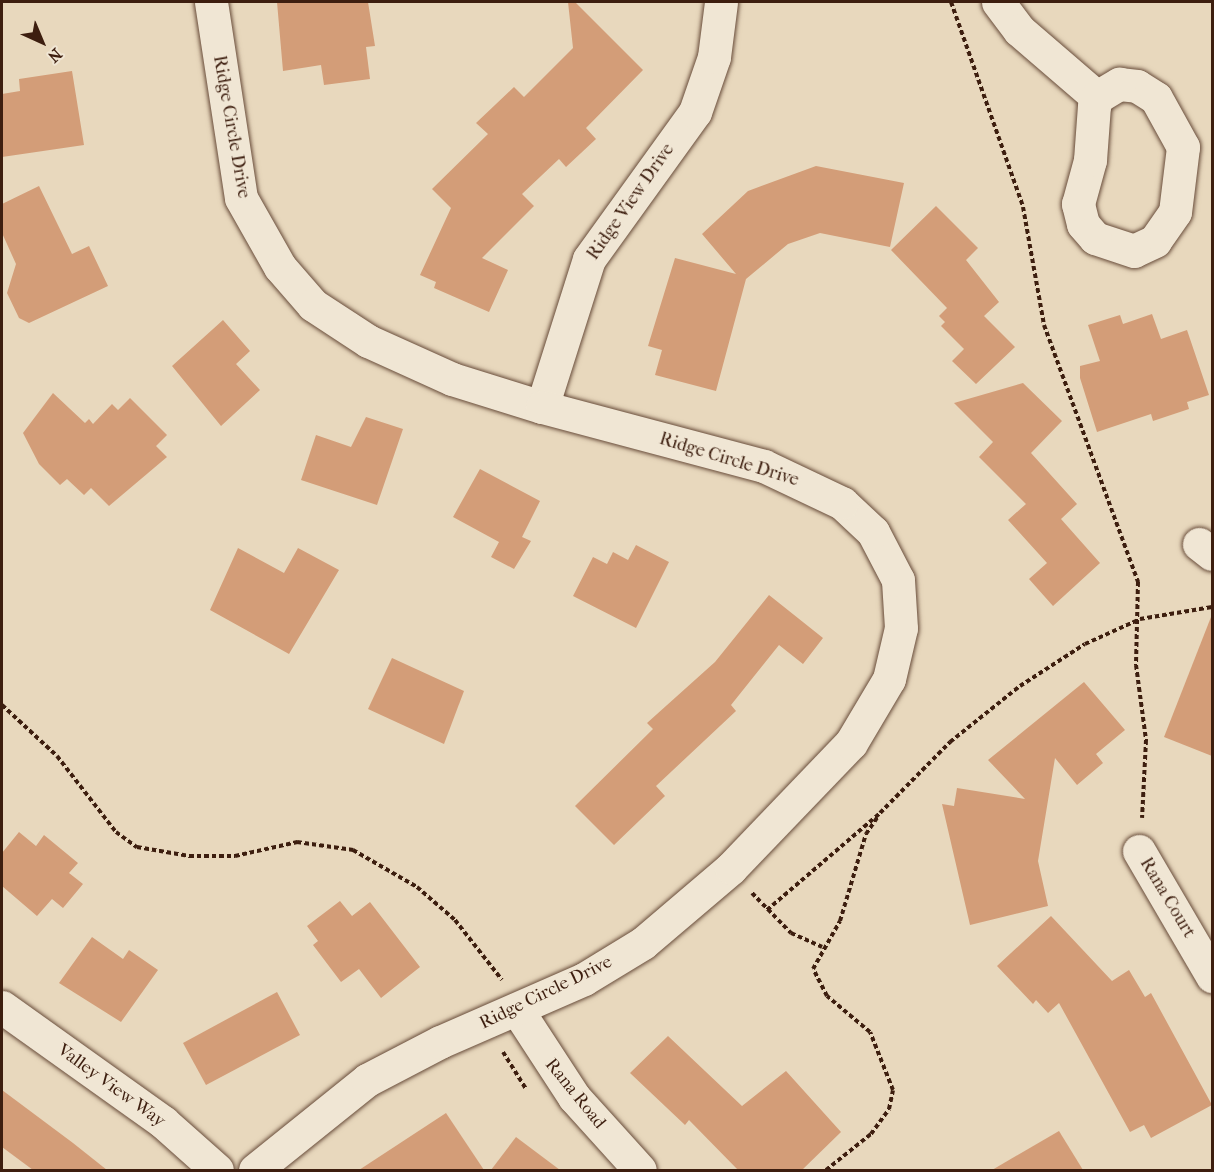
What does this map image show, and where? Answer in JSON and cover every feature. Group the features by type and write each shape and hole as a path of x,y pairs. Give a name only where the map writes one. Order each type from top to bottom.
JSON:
{"street":[{"name":"Ridge Circle Drive","path":"211,2 241,198 286,274 313,305 368,341 452,379 542,407 764,466 842,503 887,553 898,580 901,628 889,679 851,743 731,868 643,943 518,1011 440,1042 367,1080 255,1170"},
{"name":"Ridge View Drive","path":"542,407 589,259 694,112 714,57 721,2"},
{"path":"998,2 1019,30 1097,97"},
{"path":"1119,84 1137,86 1164,108 1181,137 1183,177 1175,212 1155,241 1134,251 1104,244 1088,232 1080,214 1097,97 1119,84"},
{"name":"Rana Court","path":"1139,851 1212,976"},
{"name":"Valley View Way","path":"2,1007 163,1122 217,1170"},
{"name":"Rana Road","path":"518,1011 574,1097 640,1170"}],"path":[{"path":"951,2 1023,207 1044,325 1138,582 1140,619 1136,665 1146,740 1139,851"},
{"path":"766,910 880,813 950,742 1020,686 1086,644 1140,619 1212,607"},
{"path":"2,705 57,756 116,832 137,847 189,856 235,856 297,842 353,850 417,887 455,920 502,976"},
{"path":"826,1170 871,1134 889,1109 893,1090 870,1032 827,996 813,969 840,921 867,834 880,813"}],"building":[{"path":"277,2 368,2 375,46 366,47 370,79 324,85 321,65 283,71"},
{"path":"568,2 575,2 643,70 586,128 596,139 566,167 559,159 522,194 534,206 482,258 508,270 489,312 434,288 436,282 420,275 451,208 432,189 488,134 476,123 514,87 524,97 573,48"},
{"path":"72,71 84,145 2,157 2,94 20,91 19,79"},
{"path":"816,166 904,183 890,247 820,233 788,244 746,279 716,391 655,375 662,350 648,346 675,258 736,274 702,234 748,191"},
{"path":"39,186 72,254 89,246 108,286 29,323 19,318 7,293 16,264 2,233 2,204"},
{"path":"936,206 978,248 966,260 999,302 984,316 1015,347 976,384 952,361 964,349 941,326 945,322 939,316 947,308 891,250"},
{"path":"1152,314 1161,339 1187,330 1209,395 1187,402 1189,409 1153,421 1151,414 1097,432 1080,378 1080,366 1100,361 1088,325 1120,315 1123,324"},
{"path":"223,320 250,351 236,364 260,390 221,426 172,366"},
{"path":"1023,383 1062,421 1031,453 1077,504 1061,519 1100,563 1053,606 1029,579 1047,563 1008,520 1026,504 979,457 993,442 954,403"},
{"path":"53,393 85,423 89,419 93,424 112,404 118,410 130,398 167,435 156,446 167,457 109,506 91,488 84,495 67,479 60,485 39,464 23,433"},
{"path":"366,417 403,429 377,505 301,480 316,435 351,447"},
{"path":"480,469 540,501 522,537 531,541 514,569 491,557 499,542 453,517"},
{"path":"636,545 669,562 636,628 573,596 593,557 607,564 613,552 628,560"},
{"path":"238,548 284,573 298,548 339,570 289,654 210,610"},
{"path":"769,595 823,638 803,664 779,645 731,705 736,711 656,786 665,796 614,845 575,806 653,729 647,723 715,662"},
{"path":"1212,617 1212,756 1164,737"},
{"path":"392,658 464,691 444,744 368,709"},
{"path":"1084,682 1125,730 1096,754 1103,763 1077,785 1055,758 1038,861 1048,906 970,925 942,804 954,806 957,788 1025,799 988,760"},
{"path":"19,832 36,846 44,835 78,863 69,873 83,884 63,908 52,899 37,916 2,886 2,853"},
{"path":"340,901 352,916 370,902 420,967 381,998 359,969 341,982 313,945 318,941 307,926"},
{"path":"1051,916 1112,981 1129,970 1145,997 1151,993 1212,1105 1151,1138 1144,1125 1130,1132 1059,1003 1048,1013 1036,1000 1033,1004 997,966"},
{"path":"92,937 123,959 129,950 158,970 121,1022 59,983"},
{"path":"277,992 300,1035 206,1085 183,1043"},
{"path":"668,1036 742,1106 786,1071 841,1132 802,1170 738,1170 689,1120 685,1125 630,1073"},
{"path":"2,1090 107,1170 33,1170 2,1147"},
{"path":"446,1113 484,1170 359,1170"},
{"path":"1059,1131 1083,1170 992,1170"},
{"path":"516,1137 560,1170 491,1170"}]}
